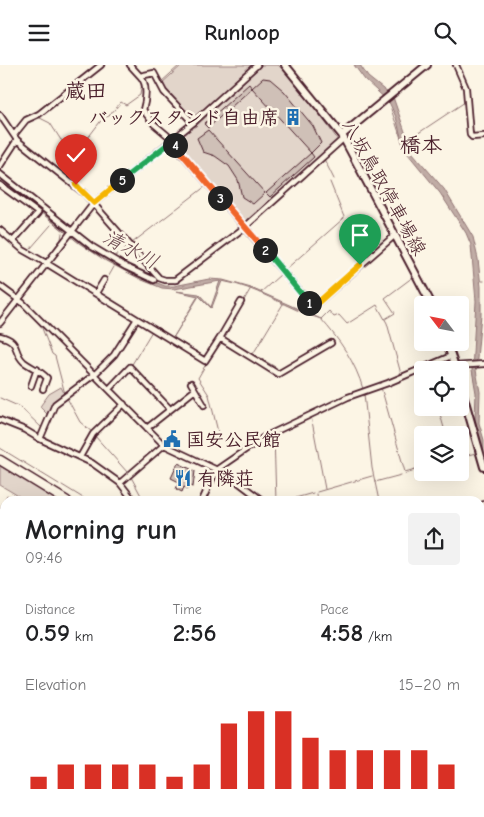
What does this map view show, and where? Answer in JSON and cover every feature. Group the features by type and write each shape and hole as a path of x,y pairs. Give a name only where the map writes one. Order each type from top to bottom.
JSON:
{"highway":[{"path":"0,459 59,496"}],"main road":[{"name":"八坂鳥取停車場線","path":"285,65 342,137 427,296"},
{"path":"342,137 427,65"},
{"path":"449,351 453,361"},
{"path":"469,413 484,467"}],"street":[{"path":"14,135 26,120 39,114 101,65"},
{"path":"130,65 145,84 146,100 143,110 154,124 172,141 313,307 394,236"},
{"path":"0,323 70,231 94,203 172,141 257,65"},
{"path":"456,65 466,88 470,135 472,137 484,136"},
{"path":"140,76 154,73 164,92 193,123"},
{"path":"0,115 17,140 76,185 159,278 165,280 176,280 245,227 342,137"},
{"path":"0,166 17,140"},
{"path":"0,174 70,231 112,259 154,280"},
{"path":"0,185 38,213 13,241"},
{"path":"0,230 22,250 96,293 205,361 241,302"},
{"path":"96,293 104,280"},
{"path":"0,286 18,300 95,374 164,445 230,476 257,496"},
{"path":"40,439 55,404 95,374 114,355 137,319"},
{"path":"0,336 15,343 22,361 41,371 47,378 43,389"},
{"path":"220,338 278,374 331,343"},
{"path":"204,496 216,470 264,437 348,397 388,383 451,356"},
{"path":"469,366 484,364"},
{"path":"109,389 130,367 170,409"},
{"path":"31,386 36,369"},
{"path":"191,383 204,405"},
{"path":"147,428 195,390"},
{"path":"80,457 93,434 124,404"},
{"path":"0,420 25,430 105,471 120,483 130,496"},
{"path":"120,483 164,445"}],"shaded area":[{"path":"182,65 251,65 194,119 161,84"},
{"path":"262,65 278,65 297,83 338,140 244,223 176,141 197,125"},
{"path":"354,65 360,65 368,77 393,97 412,152 444,189 473,237 481,287 481,314 476,370 480,392 479,423 484,440 484,455 475,419 476,393 472,370 476,301 471,245 466,233 440,193 408,154 403,145 396,117 389,102 365,80"},
{"path":"0,175 83,242 147,279 165,286 209,279 223,280 251,288 321,319 248,288 222,281 212,307 211,308 199,296 173,338 198,296 176,291 199,294 211,307 220,281 174,289 162,288 142,280 106,261 79,243 0,180"},
{"path":"61,387 65,395 48,415 40,407 49,394"},
{"path":"0,466 51,496 19,496 0,485"}],"building":[{"name":"バックスタンド自由席","path":"263,78 270,79 284,91 313,126 321,143 311,153 252,88"},
{"path":"249,84 252,88 208,128 204,124"},
{"path":"208,130 265,193 253,204 242,197 238,180 229,166 215,156 203,152 197,138"},
{"path":"311,153 314,157 270,197 266,193"},
{"name":"有隣荘","path":"178,463 195,471 193,487 189,485 188,489 184,487 182,492 176,489 179,482 171,478"}],"waterway":[{"path":"160,83 180,65"},
{"path":"141,73 156,70 158,77"},
{"path":"38,117 50,123 61,140 87,154 92,154 93,144 87,139 103,118 109,116 121,102 126,105 140,95 142,83"},
{"path":"405,142 465,102"},
{"path":"391,109 405,150"},
{"path":"29,116 35,113"},
{"path":"15,130 23,120"},
{"path":"324,159 334,179"},
{"path":"330,182 344,217"},
{"path":"98,203 121,185"},
{"path":"132,243 206,186"},
{"path":"285,270 344,218"},
{"path":"31,248 51,225"},
{"path":"0,233 22,253"},
{"path":"55,247 61,239 62,233"},
{"path":"385,319 395,313 385,298 413,277 395,243 392,241"},
{"path":"114,257 128,246"},
{"path":"106,281 114,267"},
{"path":"260,293 281,274"},
{"path":"179,280 183,277"},
{"path":"329,296 340,286"},
{"path":"243,302 251,288"},
{"path":"98,298 115,308"},
{"path":"277,368 253,354 283,304"},
{"path":"363,389 356,370 346,352 321,319 329,311 334,317 339,315 347,324 377,305 387,323 401,374 386,381"},
{"name":"清水川","path":"307,315 315,308"},
{"path":"138,322 186,352"},
{"path":"40,323 52,354 55,356 65,394"},
{"path":"131,366 152,331"},
{"path":"174,338 205,357"},
{"path":"232,342 276,369"},
{"path":"203,362 206,364 198,378 209,395 218,432"},
{"path":"381,387 405,472 414,469"},
{"path":"320,407 362,390"},
{"path":"364,394 372,468 378,496"},
{"path":"0,398 18,406"},
{"path":"67,398 80,422 92,432"},
{"path":"20,407 42,428"},
{"path":"311,416 325,489"},
{"path":"441,416 443,426"},
{"path":"94,435 128,473"},
{"path":"274,435 276,496"},
{"path":"0,448 59,484"},
{"path":"222,469 247,451"},
{"path":"469,455 476,453"},
{"path":"405,474 414,471"},
{"path":"208,496 218,474"},
{"path":"375,482 401,475"},
{"path":"317,492 372,476"},
{"path":"131,477 141,496"},
{"path":"62,485 80,496"},
{"path":"302,496 313,493"}],"place":[{"name":"バックスタンド自由席","path":"293,117"},
{"name":"国安公民館","path":"172,439"},
{"name":"有隣荘","path":"183,478"}],"district":[{"name":"蔵田","path":"86,91"},
{"name":"橋本","path":"421,145"}],"route":[{"path":"76,185 94,203 172,141 313,307 360,265"}]}
